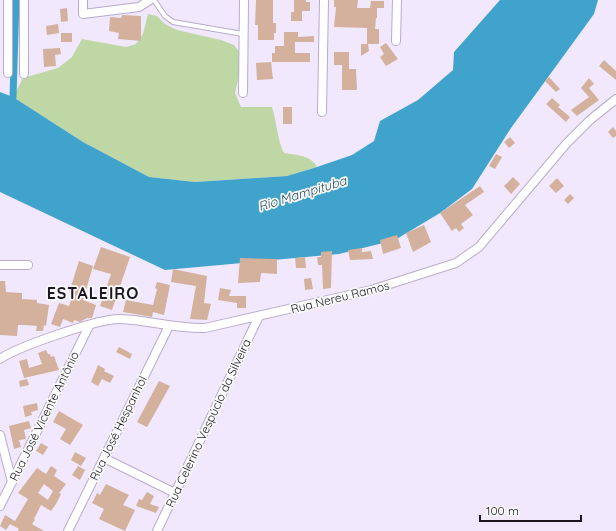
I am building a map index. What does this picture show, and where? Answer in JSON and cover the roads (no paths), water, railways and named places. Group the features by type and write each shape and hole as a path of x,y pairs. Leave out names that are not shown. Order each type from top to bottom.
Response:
{"street":[{"path":"8,0 8,74"},
{"path":"24,0 24,74"},
{"path":"83,0 83,14 139,7 150,0"},
{"path":"243,93 244,0"},
{"path":"322,112 324,0"},
{"path":"396,41 397,0"},
{"path":"9,25 24,25"},
{"name":"Rua Nereu Ramos","path":"0,359 22,347 106,320 120,319 169,326 205,328 389,285 442,269 470,256 490,236 578,132 616,99"},
{"path":"0,265 28,265"},
{"name":"Rua Celerino Vespúcio da Silveira","path":"157,531 259,316"},
{"name":"Rua José Vicente Antônio","path":"0,506 89,326"},
{"name":"Rua José Hespanhol","path":"68,531 169,326"},
{"path":"0,435 12,482"},
{"path":"104,458 175,493"}],"lane":[{"path":"154,0 165,16 173,22 243,34"}],"water":[{"name":"Rio Mampituba","path":"500,0 598,0 594,14 511,128 472,189 440,213 395,240 339,254 165,270 0,192 0,92 13,97 83,142 149,177 195,182 287,176 352,155 374,141 380,121 418,100 453,70 454,52"}],"waterway":[{"path":"13,97 16,0"}],"district":[{"name":"ESTALEIRO","path":"93,293"}]}
